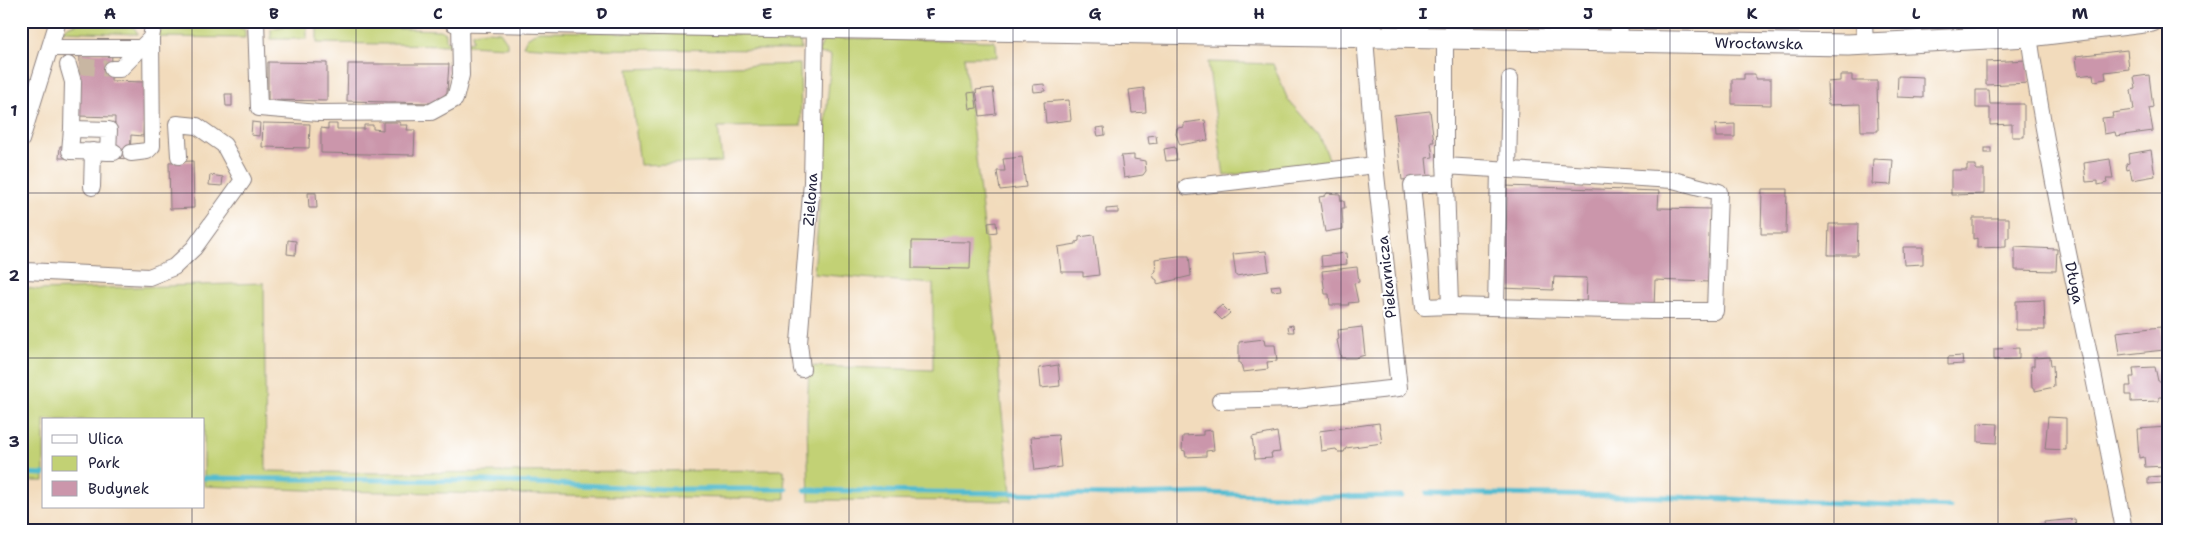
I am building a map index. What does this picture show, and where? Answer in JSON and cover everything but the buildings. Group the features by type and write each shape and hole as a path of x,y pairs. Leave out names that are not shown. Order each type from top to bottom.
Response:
{"main road":[{"name":"Wrocławska","path":"455,21 815,28 1115,27 1445,40 1579,31 1865,45 2152,21"}],"street":[{"path":"21,140 58,21"},
{"path":"131,153 147,151 152,146 147,43 154,21"},
{"path":"256,21 258,108 319,113 431,112 455,99 461,75 460,21"},
{"path":"1864,21 1865,45"},
{"name":"Zielona","path":"802,369 799,343 812,182 815,28"},
{"name":"Długa","path":"2018,32 2058,202 2104,419 2124,530"},
{"name":"Piekarnicza","path":"1220,401 1296,399 1399,388 1374,165 1365,38"},
{"path":"1445,40 1445,166 1450,306"},
{"path":"50,48 147,43"},
{"path":"112,69 120,69 147,43"},
{"path":"50,48 74,66 70,150 105,152"},
{"path":"1496,307 1510,80"},
{"path":"21,269 26,271 72,274 149,277 174,267 194,248 243,180 224,145 197,126 177,124 179,156"},
{"path":"72,129 109,130 105,152 92,187"},
{"path":"1187,187 1374,165"},
{"path":"1445,166 1673,180 1719,192 1715,310 1652,311 1424,306 1412,185 1446,183"}],"green space":[{"path":"1196,21 1385,21 1385,29 1196,25"},
{"path":"79,23 128,23 134,27 138,34 62,31"},
{"path":"178,24 238,27 245,30 245,38 156,37 161,30"},
{"path":"284,26 307,26 307,39 271,39 271,29"},
{"path":"317,26 440,30 446,33 446,41 451,41 451,45 317,43"},
{"path":"538,31 786,35 800,39 801,50 571,49 523,46 527,38"},
{"path":"500,32 507,42 507,47 467,45 468,42 473,41 472,33"},
{"path":"829,38 994,41 996,44 997,57 964,57 997,336 1001,405 1012,501 809,500 807,421 809,366 933,370 933,284 814,274 831,55 818,53 823,41"},
{"path":"1208,62 1273,64 1288,100 1319,135 1330,161 1224,176"},
{"path":"800,64 801,126 718,127 722,162 640,165 628,69"},
{"path":"264,283 266,471 377,473 784,470 785,499 331,491 205,486 205,418 42,418 42,481 27,481 21,488 21,287 40,290"}],"waterway":[{"path":"21,473 42,474"},
{"path":"205,478 486,481 668,489 786,489"},
{"path":"805,490 1124,495 1205,493 1312,497 1402,496"},
{"path":"1427,493 1675,497 1950,507"}],"tunnel":[{"path":"79,66 112,69"}]}
